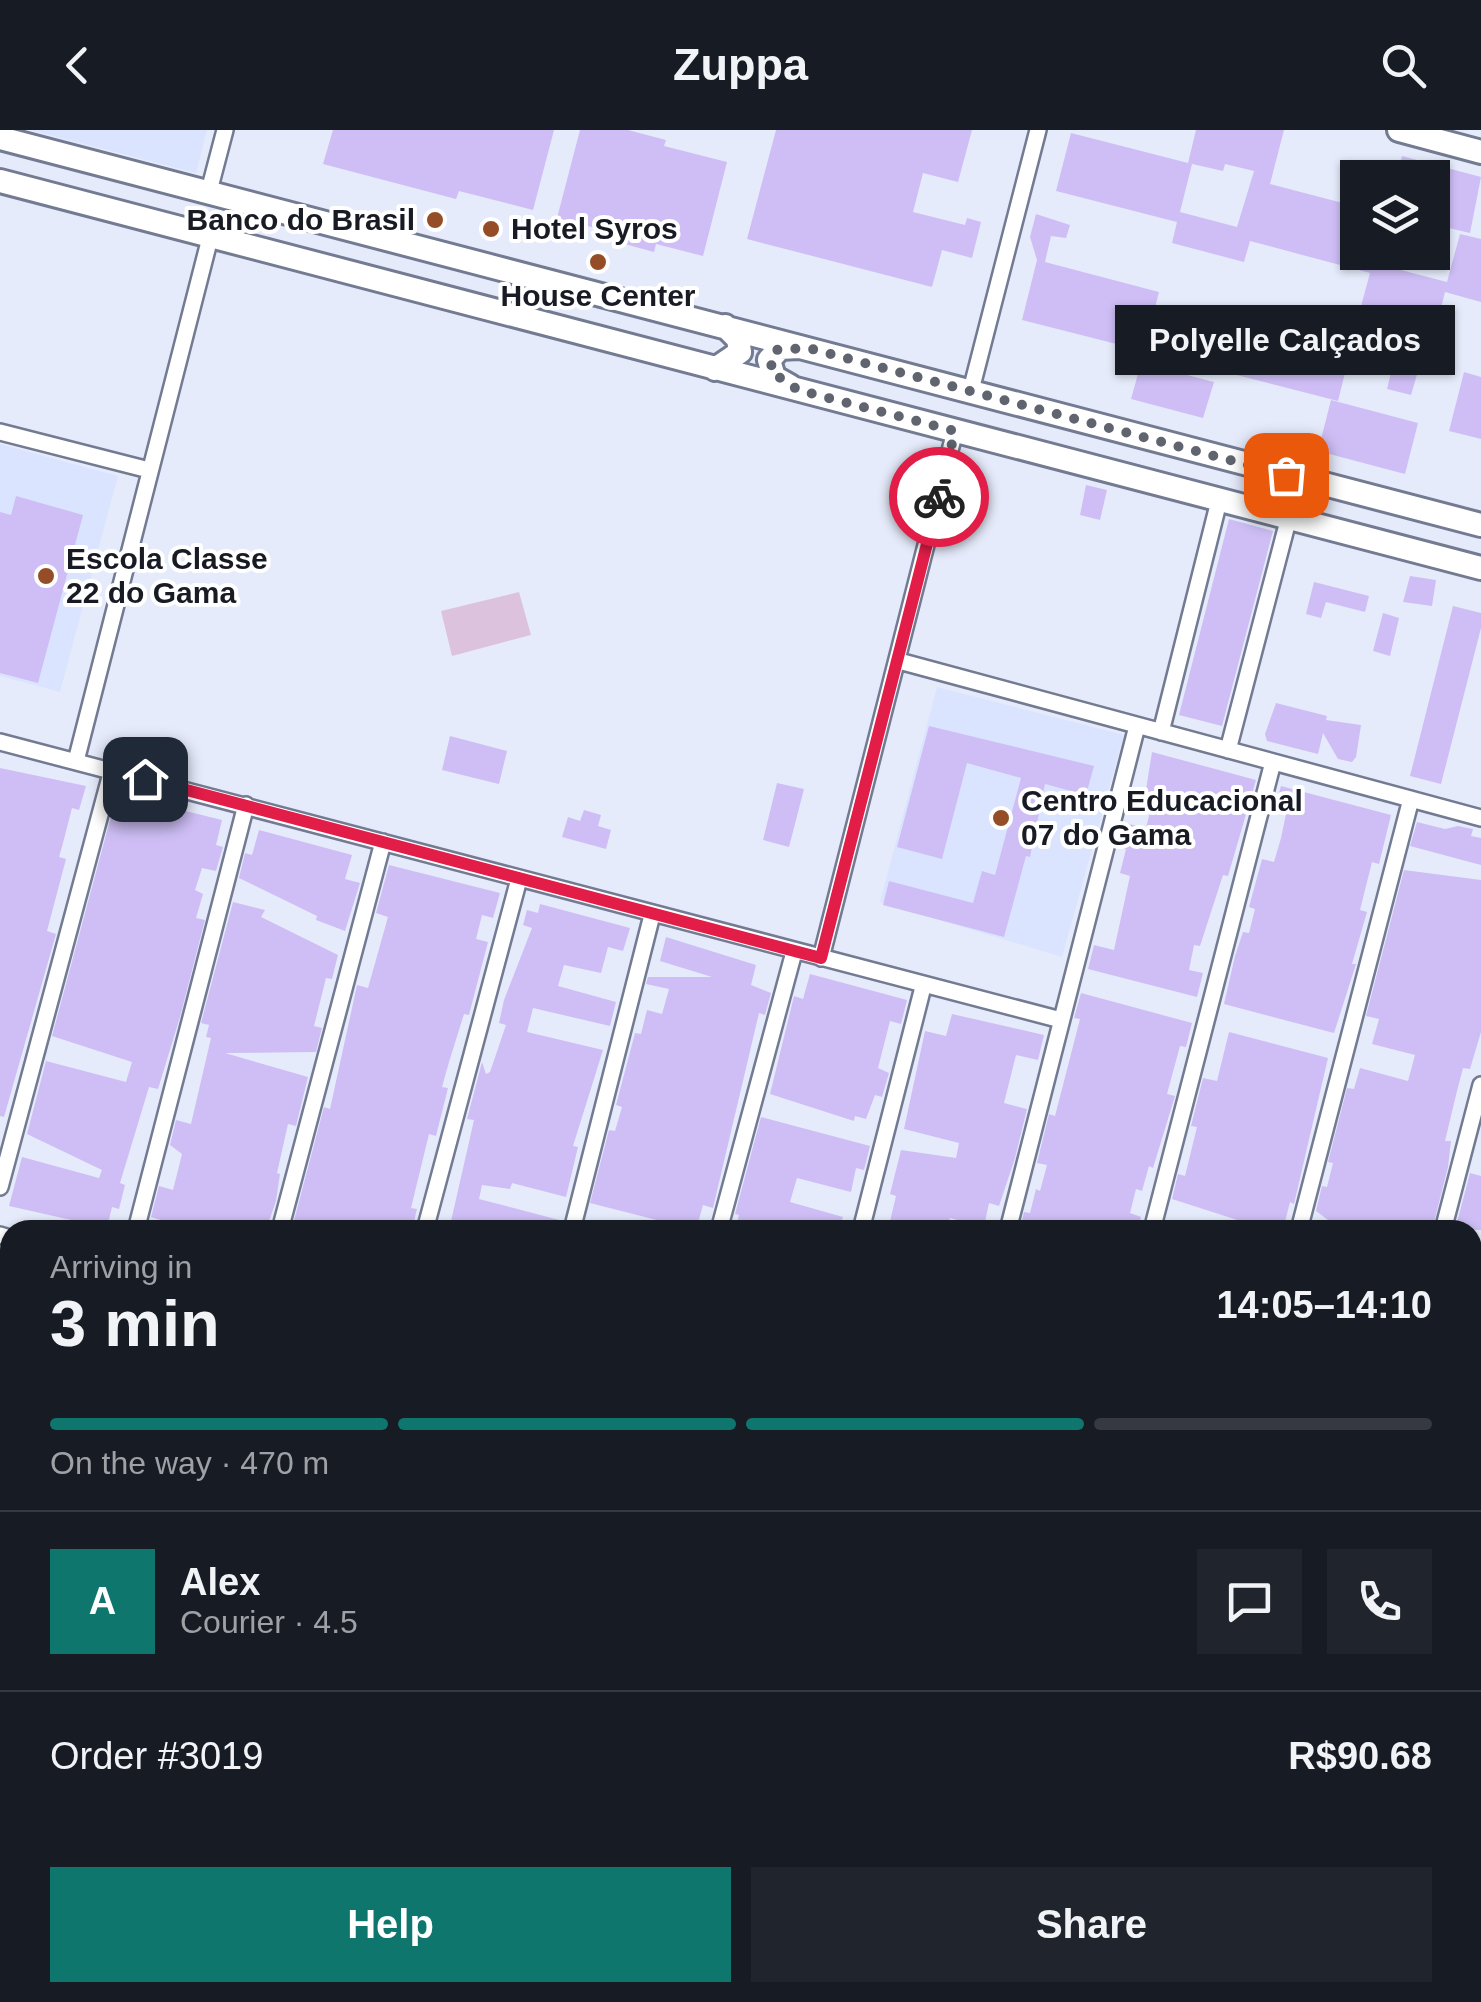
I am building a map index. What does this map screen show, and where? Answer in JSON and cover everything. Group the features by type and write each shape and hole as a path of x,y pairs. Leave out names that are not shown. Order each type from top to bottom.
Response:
{"main road":[{"path":"1414,132 1481,152"},
{"path":"4,141 209,191 970,394 1481,525"},
{"path":"1,181 1481,568"},
{"path":"715,369 740,352 738,339 725,326"},
{"path":"798,390 774,377 769,360 780,348 808,348"},
{"path":"1289,517 1295,488 1290,478"},
{"path":"1321,525 1320,503 1330,487"}],"street":[{"path":"209,191 225,130"},
{"path":"970,394 1038,130"},
{"path":"76,760 212,234"},
{"path":"821,958 955,431"},
{"path":"0,432 149,470"},
{"path":"1161,732 1219,502"},
{"path":"1228,750 1289,517"},
{"path":"899,661 1481,818"},
{"path":"1011,1220 1137,726"},
{"path":"0,742 923,987 1062,1020"},
{"path":"1155,1220 1273,762"},
{"path":"0,1187 112,770"},
{"path":"1302,1220 1411,799"},
{"path":"139,1220 246,806"},
{"path":"283,1220 382,842"},
{"path":"429,1220 519,879"},
{"path":"575,1220 652,915"},
{"path":"723,1220 794,952"},
{"path":"864,1220 923,987"},
{"path":"1446,1220 1481,1085"}],"shaded area":[{"path":"30,130 207,130 196,173"},
{"name":"Escola Classe 22 do Gama","path":"0,444 118,476 60,692 0,676"},
{"path":"519,592 531,635 452,656 441,611"},
{"name":"Centro Educacional 07 do Gama","path":"937,687 1124,735 1062,957 880,902"}],"building":[{"path":"333,130 554,130 533,210 459,191 456,199 323,164"},
{"path":"580,130 628,130 666,140 664,146 727,162 703,256 656,244 654,252 599,237 599,229 557,218"},
{"path":"776,130 972,130 958,182 923,173 913,212 965,225 967,218 981,222 972,258 942,250 932,287 747,239"},
{"path":"1196,130 1284,130 1270,184 1340,202 1340,265 1250,241 1244,262 1172,243 1177,222 1056,191 1071,133 1188,163","holes":["1189,163 1223,171 1225,164 1254,171 1237,227 1180,212 1192,164"]},
{"path":"1450,169 1481,177 1470,233 1450,228"},
{"path":"1036,214 1070,225 1066,238 1051,236 1045,262 1159,292 1144,351 1022,320 1037,260 1030,237"},
{"path":"1460,234 1481,239 1481,302 1445,292 1436,328 1445,330 1433,375 1418,371 1411,395 1387,389 1393,364 1350,353 1338,401 1217,370 1232,312 1351,343 1370,273 1359,270 1401,270 1447,282"},
{"path":"1141,363 1214,382 1203,418 1131,399"},
{"path":"1464,372 1481,377 1481,439 1449,431"},
{"path":"1331,400 1418,423 1405,474 1318,451"},
{"path":"1086,485 1107,490 1100,520 1080,515"},
{"path":"16,496 83,515 38,683 0,673 0,512 11,515"},
{"path":"1229,519 1273,531 1222,726 1179,715"},
{"path":"1410,576 1436,580 1432,606 1403,602"},
{"path":"1314,582 1369,596 1365,612 1326,602 1321,618 1306,614"},
{"path":"1453,606 1481,613 1481,628 1441,784 1410,776"},
{"path":"1383,613 1399,618 1390,656 1373,651"},
{"path":"1276,703 1327,716 1326,720 1361,725 1356,757 1352,762 1338,759 1323,733 1318,754 1267,741 1265,734"},
{"path":"929,726 1094,766 1086,795 1045,784 1030,857 1026,856 1004,937 883,905 889,881 973,903 982,871 995,875 1021,778 967,763 942,859 897,847"},
{"path":"450,736 507,751 499,784 442,770"},
{"path":"1152,752 1256,780 1228,876 1223,875 1200,946 1194,945 1189,970 1203,973 1197,997 1088,969 1094,945 1114,950 1130,876 1120,873 1126,849 1119,847 1125,823 1146,828 1152,804 1144,802"},
{"path":"0,768 86,786 79,810 72,808 59,857 66,859 47,931 56,934 4,1117 0,1116"},
{"path":"777,783 804,789 789,847 763,840"},
{"path":"1281,786 1391,815 1379,864 1372,862 1360,910 1367,912 1352,964 1356,964 1334,1033 1224,1004 1243,932 1249,933 1255,909 1249,907 1262,859 1274,862 1281,838 1286,814 1274,810"},
{"path":"117,794 222,820 216,845 223,847 216,871 202,868 195,890 203,894 196,918 205,920 180,1017 158,1089 149,1087 120,1183 125,1185 119,1209 112,1207 109,1220 71,1220 9,1206 22,1157 99,1178 102,1170 27,1134 46,1061 126,1082 132,1062 52,1036"},
{"path":"584,810 601,815 598,826 611,830 606,849 562,837 568,817 580,821"},
{"path":"1417,822 1445,829 1473,829 1471,836 1481,838 1481,865 1410,846"},
{"path":"259,830 352,855 345,879 360,883 345,931 316,920 317,916 239,878 245,853 252,855"},
{"path":"389,865 500,893 493,918 482,915 476,939 488,942 469,1015 464,1014 442,1087 448,1088 436,1136 429,1134 411,1208 417,1209 414,1220 294,1220 324,1107 330,1109 357,985 368,988 388,917 376,913"},
{"path":"1404,870 1481,880 1481,1032 1470,1069 1463,1068 1457,1091 1445,1141 1451,1141 1448,1167 1435,1220 1328,1220 1316,1211 1322,1186 1327,1187 1333,1163 1328,1162 1347,1088 1354,1089 1360,1068 1408,1081 1415,1055 1372,1044 1379,1019 1366,1016"},
{"path":"233,902 265,910 261,917 338,955 332,979 326,978 314,1026 322,1028 316,1052 225,1053 308,1077 296,1126 288,1124 269,1220 151,1217 159,1186 173,1190 182,1154 170,1145 176,1120 191,1124 211,1038 206,1037 209,1025 201,1023"},
{"path":"540,904 630,928 623,951 608,947 601,973 564,965 558,986 616,1002 610,1026 533,1008 527,1032 603,1050 573,1146 578,1147 566,1197 512,1183 510,1189 482,1185 479,1199 559,1220 451,1220 474,1120 467,1119 482,1062 486,1074 490,1072 506,1025 499,1023 504,1000 532,928 523,925 527,910 538,913"},
{"path":"666,937 756,965 751,985 771,993 765,1015 759,1013 713,1208 703,1205 699,1220 657,1220 590,1203 609,1130 615,1131 622,1107 616,1105 635,1033 641,1034 647,1010 662,1014 669,989 646,984 648,977 712,977 660,961"},
{"path":"810,974 907,1000 901,1024 890,1021 878,1068 889,1073 882,1097 875,1095 866,1119 855,1116 854,1121 770,1094 794,996 803,999"},
{"path":"1081,993 1192,1023 1186,1047 1180,1046 1167,1094 1175,1096 1153,1168 1149,1166 1142,1191 1136,1189 1130,1213 1140,1220 1022,1220 1024,1212 1030,1213 1036,1189 1040,1191 1047,1165 1037,1163 1049,1114 1055,1116 1080,1019 1074,1018"},
{"path":"952,1014 1044,1035 1038,1060 1016,1055 1004,1103 1027,1109 1015,1158 999,1206 989,1203 985,1220 890,1220 896,1196 890,1194 901,1150 956,1158 959,1143 904,1129 925,1031 946,1036"},
{"path":"1229,1032 1328,1058 1294,1204 1290,1202 1286,1220 1237,1220 1172,1199 1178,1174 1185,1176 1197,1127 1191,1126 1203,1078 1217,1081"},
{"path":"761,1117 870,1146 864,1170 856,1168 851,1192 797,1178 790,1202 843,1217 842,1220 738,1220 739,1215 735,1214"},
{"path":"1470,1173 1481,1176 1481,1220 1458,1220"}],"way so far":[{"path":"939,497 955,431 798,390 770,371 769,360 775,350 808,348 1286,475"}],"place":[{"name":"Banco do Brasil","path":"435,220"},
{"name":"Hotel Syros","path":"491,229"},
{"name":"House Center","path":"598,262"},
{"name":"Polyelle Calçados","path":"1286,475"},
{"name":"Escola Classe 22 do Gama","path":"46,576"},
{"name":"Centro Educacional 07 do Gama","path":"1001,818"}],"route":[{"path":"145,779 821,958 939,497"}]}
